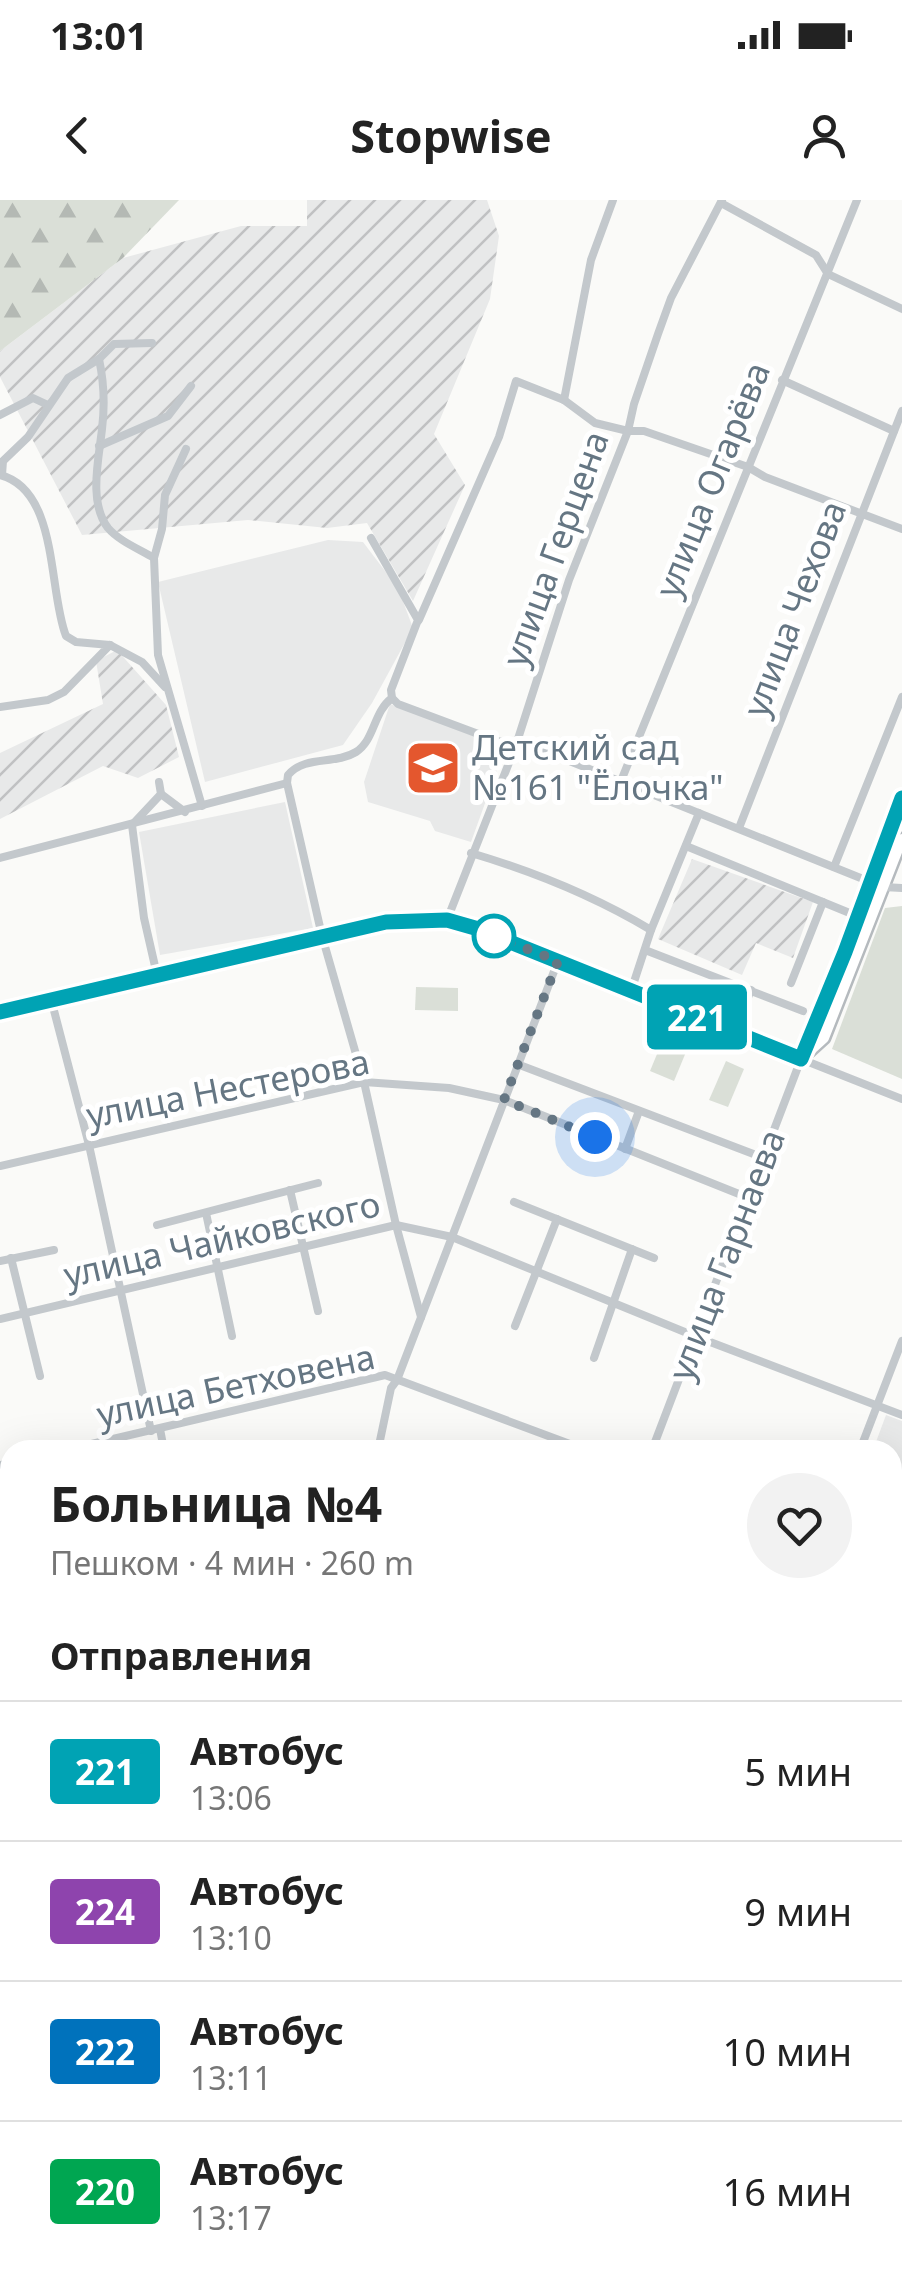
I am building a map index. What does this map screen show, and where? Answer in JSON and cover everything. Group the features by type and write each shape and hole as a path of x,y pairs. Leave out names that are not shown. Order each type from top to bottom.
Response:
{"main road":[{"name":"улица Гарнаева","path":"801,1059 824,1038 877,885 902,798"},
{"name":"улица Гарнаева","path":"801,1059 859,916 902,839"},
{"path":"0,1012 386,922 447,920 801,1059"}],"street":[{"path":"564,400 591,260 613,200"},
{"name":"улица Огарёва","path":"621,781 857,200"},
{"path":"722,202 816,256 828,274 902,309"},
{"name":"улица Герцена","path":"447,920 516,745 569,580 628,432 634,404 672,298 722,202"},
{"path":"152,342 114,344 100,359 78,369 28,437 2,461 1,475 28,490 35,504 57,582 66,636 76,642 110,646 142,662 169,692"},
{"path":"100,359 104,392 95,476 107,527 154,558"},
{"path":"782,380 894,431"},
{"path":"902,528 644,431 628,432 595,424 564,400 516,381 499,437 391,690 392,698 405,708 497,741 538,748 877,885 902,888"},
{"path":"100,446 168,416 192,386"},
{"path":"0,415 33,398 48,405"},
{"name":"улица Чехова","path":"739,828 902,410"},
{"path":"186,450 164,495 162,529 154,558 156,635 202,806"},
{"path":"371,538 418,620"},
{"path":"0,707 48,700 64,692 110,646"},
{"path":"834,867 902,697"},
{"path":"392,698 384,704 357,751 302,764 288,775 286,783 422,1317"},
{"path":"159,782 161,794 185,812"},
{"path":"0,858 286,783"},
{"path":"132,825 161,794"},
{"path":"632,991 651,930 699,813"},
{"path":"132,825 144,918 157,976"},
{"path":"686,846 859,916"},
{"path":"471,853 606,902 651,930"},
{"path":"791,983 823,902"},
{"path":"644,950 803,1012"},
{"path":"380,1440 391,1388 398,1380 558,961"},
{"path":"734,1032 751,990"},
{"path":"51,999 160,1440"},
{"path":"801,1059 902,1099"},
{"name":"улица Гарнаева","path":"656,1440 801,1059"},
{"path":"518,1064 764,1158"},
{"name":"улица Нестерова","path":"0,1166 364,1082 448,1088 504,1100 749,1198"},
{"path":"626,1149 639,1111"},
{"path":"157,1225 318,1182"},
{"path":"290,1190 318,1311"},
{"path":"514,1202 654,1258"},
{"path":"206,1213 232,1336"},
{"path":"515,1326 558,1219"},
{"name":"улица Чайковского","path":"0,1319 396,1225 452,1237 902,1415"},
{"path":"594,1358 632,1249"},
{"path":"0,1260 54,1250"},
{"path":"11,1258 40,1376"},
{"path":"864,1440 902,1341"},
{"name":"улица Бетховена","path":"110,1440 385,1376 559,1440"}],"shaded area":[{"path":"307,200 487,200 499,236 490,299 434,434 465,485 413,601 367,523 327,528 248,520 82,535 0,377 0,351 123,258 241,226 307,226"},
{"path":"328,540 363,542 398,588 413,628 372,703 343,745 205,782 158,582"},
{"path":"117,650 166,705 179,757 138,778 103,766 0,819 0,753 103,704 96,661"},
{"name":"Детский сад №161 \"Ёлочка\"","path":"390,704 505,748 471,842 435,831 430,821 368,802 364,782"},
{"path":"285,802 313,928 160,955 139,832"},
{"path":"692,859 813,902 793,958 756,943 742,975 658,939"},
{"path":"886,1415 902,1421 902,1440 877,1440"}],"green space":[{"path":"0,200 179,200 123,258 0,351"},
{"path":"902,906 902,1079 832,1049 885,908"},
{"path":"416,987 458,988 458,1011 415,1010"},
{"path":"667,1030 691,1040 674,1081 650,1071"},
{"path":"726,1061 744,1069 728,1107 709,1100"}],"bus line":[{"name":"221","path":"0,1012 386,922 447,920 801,1059 902,798"}],"place":[{"name":"Детский сад №161 \"Ёлочка\"","path":"433,768"}],"route":[{"path":"494,936 558,961 504,1100 595,1137"}]}
